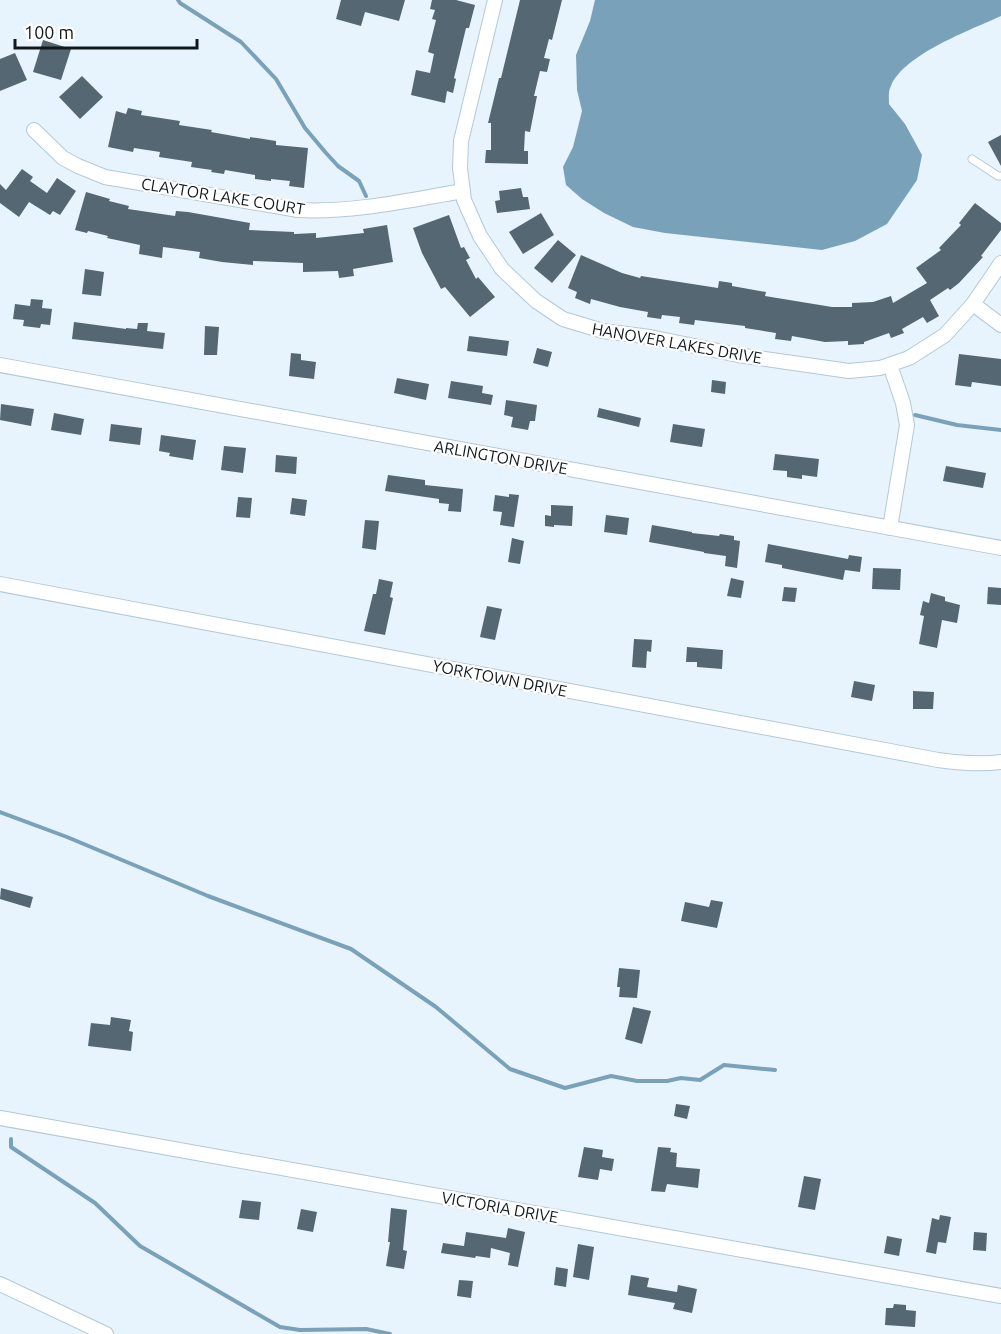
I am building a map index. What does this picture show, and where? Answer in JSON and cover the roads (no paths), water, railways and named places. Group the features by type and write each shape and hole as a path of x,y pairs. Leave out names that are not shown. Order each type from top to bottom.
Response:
{"street":[{"name":"HANOVER LAKES DRIVE","path":"495,0 462,141 460,168 463,191 480,236 502,269 536,301 563,319 603,331 650,337 738,355 849,371 880,369 909,358 945,335 973,304 1001,263"},
{"name":"CLAYTOR LAKE COURT","path":"34,130 63,158 105,177 298,210 346,209 463,191"},
{"path":"973,304 1001,325"},
{"name":"ARLINGTON DRIVE","path":"0,365 1001,548"},
{"path":"890,365 903,403 907,425 890,528"},
{"name":"YORKTOWN DRIVE","path":"0,584 939,760 984,765 1001,762"},
{"name":"VICTORIA DRIVE","path":"1,1120 1001,1296"},
{"path":"0,1284 106,1334"}],"lane":[{"path":"972,159 998,177 1001,176"}],"water":[{"path":"595,0 1001,0 1001,16 924,53 898,74 890,88 889,104 905,124 922,155 917,180 887,224 855,241 822,250 665,233 633,227 604,213 566,185 563,167 573,147 582,111 577,90 576,55 590,21"}],"waterway":[{"path":"178,0 241,42 276,79 305,128 338,166 359,181 366,196"},
{"path":"915,415 957,425 1001,430"},
{"path":"0,812 67,837 208,896 351,949 436,1007 510,1069 565,1088 611,1076 637,1081 667,1081 681,1078 700,1080 724,1065 775,1070"},
{"path":"11,1139 11,1147 95,1203 140,1246 280,1327 300,1330 366,1329 390,1334"}]}
